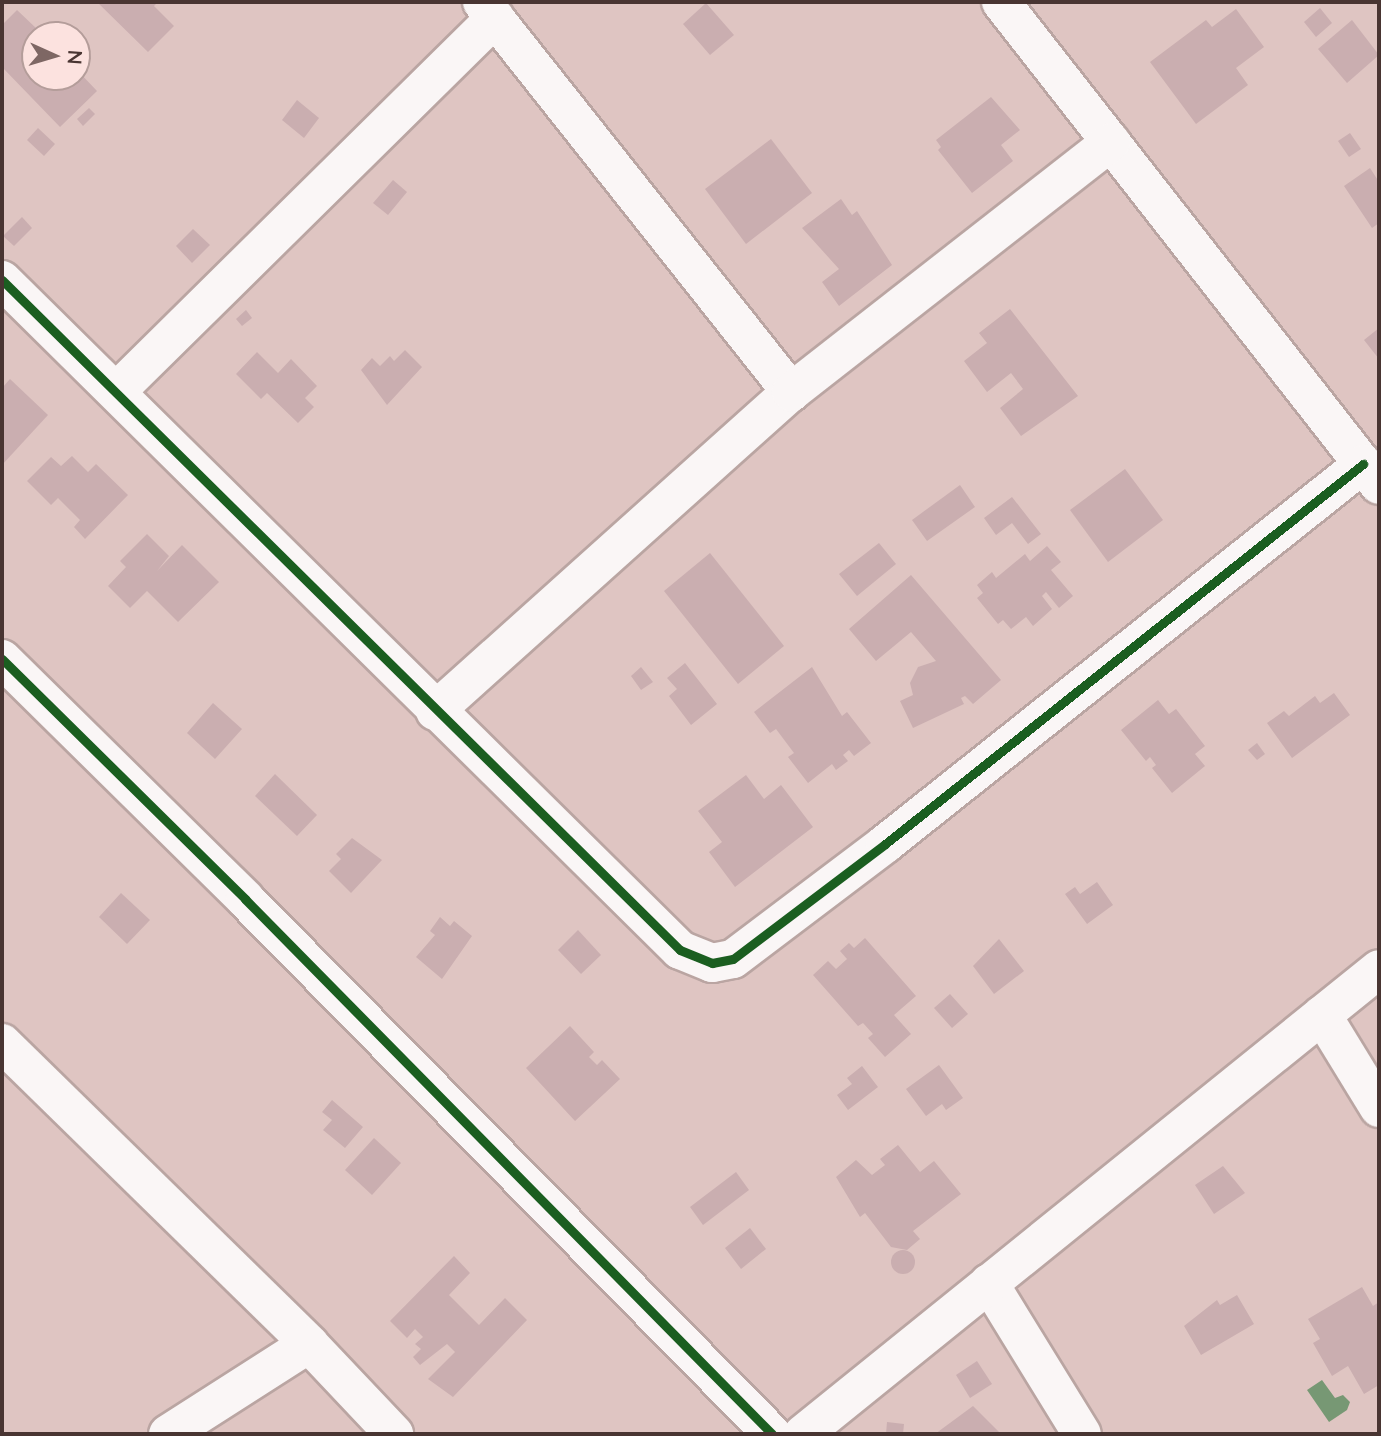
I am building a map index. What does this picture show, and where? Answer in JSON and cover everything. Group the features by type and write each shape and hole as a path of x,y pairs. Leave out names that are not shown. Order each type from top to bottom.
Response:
{"street":[{"path":"2,280 118,390 435,711 680,950 696,960 722,962 733,959 1371,475 1000,2"},
{"path":"118,390 488,10 791,392"},
{"path":"435,711 791,392 1111,142"},
{"path":"2,659 245,899 772,1434"},
{"path":"803,1434 1379,969"},
{"path":"1322,1015 1379,1108"},
{"path":"2,1043 309,1344 394,1434"},
{"path":"989,1283 1083,1434"},
{"path":"168,1434 309,1344"}],"shaded area":[{"path":"1322,1380 1335,1398 1343,1395 1350,1402 1347,1410 1329,1422 1307,1390"}],"building":[{"path":"97,2 158,2 154,6 174,26 148,52"},
{"path":"706,3 734,35 710,55 683,24"},
{"path":"1320,8 1332,23 1316,37 1304,22"},
{"path":"1236,9 1264,47 1236,68 1248,85 1196,124 1150,62 1206,20 1212,27"},
{"path":"17,10 29,21 21,21 21,87 2,67 2,25"},
{"path":"1352,20 1379,55 1347,83 1318,49"},
{"path":"91,85 97,91 60,127 25,91 91,91"},
{"path":"991,97 1020,130 1001,145 1013,161 972,193 938,150 941,147 936,140"},
{"path":"297,100 319,118 304,138 282,120"},
{"path":"89,108 95,114 83,126 77,119"},
{"path":"38,128 55,144 44,156 27,140"},
{"path":"1350,133 1361,149 1349,157 1338,141"},
{"path":"771,139 812,193 746,244 705,189"},
{"path":"1370,168 1379,182 1379,223 1372,228 1344,186"},
{"path":"393,180 407,192 388,215 373,203"},
{"path":"841,199 852,215 857,211 892,265 839,306 822,282 839,269 802,228"},
{"path":"22,217 32,228 14,246 3,236"},
{"path":"193,229 210,245 192,263 176,246"},
{"path":"1010,309 1078,396 1021,436 1000,408 1023,389 1011,373 987,392 964,361 987,343 979,333"},
{"path":"246,310 252,318 242,326 236,319"},
{"path":"1379,328 1379,359 1364,340"},
{"path":"405,350 422,367 387,405 361,370 372,358 380,366 390,356 394,361"},
{"path":"257,352 278,373 291,359 317,386 305,398 314,407 298,423 267,393 261,399 236,374"},
{"path":"10,379 48,415 2,465 2,388"},
{"path":"72,456 88,472 96,464 128,495 85,539 74,527 80,520 58,498 51,505 27,481 51,457 61,466"},
{"path":"1125,469 1163,520 1108,562 1070,510"},
{"path":"960,485 975,507 927,541 912,520"},
{"path":"1012,497 1041,534 1028,544 1012,523 996,535 984,518"},
{"path":"147,534 169,556 157,571 182,545 219,582 178,622 147,591 130,608 108,586 126,567 120,561"},
{"path":"879,543 896,564 857,596 839,574"},
{"path":"1047,546 1061,562 1051,570 1073,596 1059,608 1046,592 1042,596 1052,609 1033,626 1026,617 1011,629 1003,620 998,624 977,598 983,593 977,585 992,572 996,578 1025,554 1030,561"},
{"path":"710,553 784,646 738,684 664,591"},
{"path":"911,575 1001,680 973,704 965,696 961,698 964,704 913,728 900,701 913,695 910,683 918,667 936,661 911,632 876,661 849,629"},
{"path":"685,663 717,704 691,725 669,696 677,689 667,678"},
{"path":"641,667 653,682 641,690 631,676"},
{"path":"812,667 842,716 847,712 871,743 854,756 849,750 843,755 848,761 836,770 832,764 808,783 788,757 794,753 776,729 770,733 754,712"},
{"path":"1334,693 1350,715 1292,758 1267,723 1284,711 1289,716 1315,696 1320,703"},
{"path":"1158,700 1169,714 1176,709 1205,746 1195,754 1205,766 1172,793 1152,768 1156,765 1150,757 1146,761 1121,730"},
{"path":"213,703 242,729 215,759 187,733"},
{"path":"1257,743 1265,754 1257,760 1248,750"},
{"path":"275,774 317,815 297,836 255,796"},
{"path":"746,775 764,799 781,785 813,827 735,887 709,852 722,842 698,811"},
{"path":"352,838 382,860 351,893 329,871 341,859 336,854"},
{"path":"1097,882 1113,905 1087,924 1065,894 1075,887 1080,894"},
{"path":"121,893 150,920 127,944 99,917"},
{"path":"440,917 450,926 454,921 472,936 442,979 416,957 435,935 430,931"},
{"path":"578,930 601,955 581,974 558,950"},
{"path":"865,938 916,996 894,1015 911,1034 885,1057 868,1038 873,1034 863,1023 858,1026 813,975 828,961 836,969 847,959 840,951 849,943 854,948"},
{"path":"999,939 1024,971 994,994 973,966"},
{"path":"950,994 968,1014 952,1028 934,1008"},
{"path":"570,1026 594,1052 589,1057 597,1065 602,1060 620,1079 575,1121 526,1068"},
{"path":"939,1065 963,1098 946,1110 942,1104 926,1116 906,1089"},
{"path":"862,1066 878,1087 848,1110 837,1095 852,1084 847,1078"},
{"path":"332,1100 363,1127 345,1148 323,1130 332,1120 322,1112"},
{"path":"374,1138 401,1163 372,1195 345,1170"},
{"path":"898,1145 920,1172 934,1161 961,1194 913,1231 920,1239 907,1250 891,1247 865,1213 860,1217 836,1177 856,1160 872,1175 885,1165 880,1159"},
{"path":"1223,1166 1245,1193 1214,1214 1195,1185"},
{"path":"736,1172 749,1190 703,1225 690,1207"},
{"path":"750,1228 766,1249 741,1269 725,1248"},
{"path":"903,1250 911,1254 915,1262 911,1270 903,1274 895,1270 891,1262 895,1254"},
{"path":"454,1256 470,1273 449,1295 479,1325 505,1298 527,1320 453,1397 428,1379 455,1352 447,1344 420,1365 413,1357 421,1349 415,1344 423,1337 415,1329 407,1338 390,1321"},
{"path":"1362,1287 1373,1306 1379,1302 1379,1385 1364,1394 1348,1366 1332,1376 1313,1343 1320,1339 1308,1319"},
{"path":"1237,1295 1254,1324 1201,1355 1184,1326 1217,1300 1220,1305"},
{"path":"977,1361 992,1384 970,1398 956,1375"},
{"path":"973,1406 1001,1434 935,1434"},
{"path":"887,1422 904,1424 903,1434 886,1434"}],"cycle path":[{"path":"2,280 680,950 712,963 733,959 885,844 1363,464"},
{"path":"2,659 245,899 772,1434"}]}
